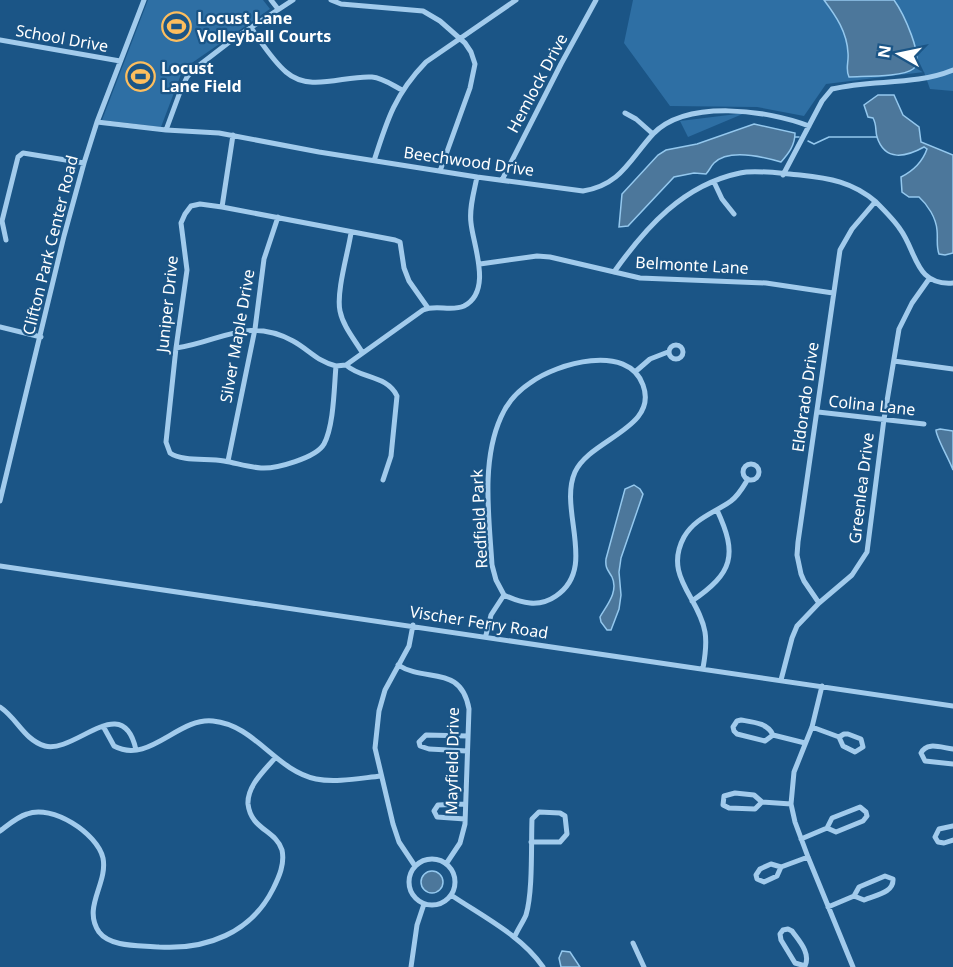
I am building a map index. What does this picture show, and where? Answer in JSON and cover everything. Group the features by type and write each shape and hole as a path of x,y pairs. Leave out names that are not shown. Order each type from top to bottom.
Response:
{"street":[{"name":"Clifton Park Center Road","path":"0,501 64,236 84,163 97,122 144,0"},
{"path":"271,0 278,9"},
{"path":"166,130 187,77 224,46 293,0"},
{"path":"331,0 341,4 367,7 416,9 430,14 460,39 471,52 475,64 471,88 440,171"},
{"path":"402,8 404,0"},
{"path":"374,161 386,123 402,90 426,63 516,0"},
{"name":"Hemlock Drive","path":"502,180 561,63 596,0"},
{"path":"251,28 287,73 299,80 312,82 374,77 402,90"},
{"name":"School Drive","path":"0,40 120,61"},
{"path":"783,175 828,92 832,89 918,80 953,70"},
{"name":"Beechwood Drive","path":"97,122 233,135 374,161 572,190 598,188 617,177 654,134 672,121 683,117 724,111 761,113 788,118 809,126"},
{"path":"625,113 654,134"},
{"path":"222,207 233,135"},
{"path":"6,240 2,221 18,157 23,153 84,163"},
{"path":"614,272 635,241 664,211 679,200 714,182 742,172 811,177 844,182 858,189 875,202 901,229 916,264 929,279 953,284"},
{"path":"176,348 192,346 255,328 293,341 320,360 336,366 346,365 428,308 457,308 467,304 477,289 480,264 471,223 477,177"},
{"path":"714,182 722,199 734,214"},
{"name":"Eldorado Drive","path":"819,603 804,581 798,555 800,519 842,244 875,202"},
{"name":"Juniper Drive","path":"228,461 207,458 187,459 175,456 170,453 166,441 187,270 182,223 185,214 192,206 200,204 222,207 400,242 404,268 409,281 428,308"},
{"name":"Silver Maple Drive","path":"228,461 255,328 264,259 278,217"},
{"path":"351,233 339,300 340,313 346,328 362,352"},
{"name":"Belmonte Lane","path":"480,264 537,256 550,257 652,279 766,282 833,293"},
{"name":"Greenlea Drive","path":"781,680 797,626 819,603 852,575 867,552 884,419 899,329 905,314 929,279"},
{"path":"0,327 41,337"},
{"path":"486,636 491,615 504,595 527,603 544,602 555,597 568,585 574,574 575,556 571,505 572,481 588,454 640,416 645,398 644,388 635,372 650,359 668,352"},
{"name":"Redfield Park","path":"504,595 496,580 492,565 489,480 492,445 502,414 516,395 531,382 547,373 603,360 616,361 635,372"},
{"path":"894,361 953,369"},
{"path":"346,365 386,383 394,389 398,396 391,456 383,480"},
{"path":"228,461 263,468 279,466 314,453 323,446 329,426 336,366"},
{"name":"Colina Lane","path":"818,412 924,424"},
{"path":"703,669 706,632 681,581 678,568 681,546 684,537 699,519 717,510 739,494 748,479"},
{"path":"692,602 712,587 726,567 729,543 717,510"},
{"name":"Vischer Ferry Road","path":"0,566 953,706"},
{"path":"413,625 409,646 385,690 376,728 375,748 399,842 415,866"},
{"name":"Mayfield Drive","path":"398,665 411,672 436,674 456,682 467,699 469,709 465,819 460,843 446,864"},
{"path":"822,686 812,727 794,772 791,804 801,839 853,967"},
{"path":"0,707 10,714 29,737 44,746 57,747 91,730 111,724 122,726 132,737 136,750"},
{"path":"103,726 114,746 119,749 136,750 148,747 189,725 212,720 236,726 275,758 315,779 381,776"},
{"path":"741,720 765,725 771,729 773,735 765,741 737,734 733,726 741,720"},
{"path":"812,727 839,737"},
{"path":"467,751 429,749 420,746 419,742 426,735 468,735"},
{"path":"773,735 805,743"},
{"path":"953,749 929,746 921,753 926,761 953,764"},
{"path":"0,831 26,814 46,812 55,814 73,824 95,842 102,856 103,871 92,911 99,931 106,938 131,945 175,948 210,943 244,925 262,908 282,870 282,850 278,843 257,825 248,803 253,786 275,758"},
{"path":"762,802 755,809 743,810 729,808 723,805 722,801 724,796 735,793 754,795 762,802 791,804"},
{"path":"465,804 438,805 434,811 437,817 465,819"},
{"path":"801,839 827,828 832,818 860,807 866,812 867,816 863,821 836,832 827,828"},
{"path":"515,936 526,915 529,897 531,842 532,819 539,812 560,813 566,816 567,834 560,842 531,842"},
{"path":"953,826 939,829 935,837 938,842 953,840"},
{"path":"781,867 777,876 764,882 757,879 756,875 760,869 771,864 781,867 808,857"},
{"path":"430,859 446,864 455,879 451,895 441,903 433,905 424,904 413,896 410,888 410,874 415,866 430,859"},
{"path":"828,907 854,896 859,887 885,876 892,879 893,884 890,889 864,900 854,896"},
{"path":"451,895 515,936 543,967"},
{"path":"411,967 417,926 424,904"},
{"path":"783,930 792,931 807,955 806,966 795,963 781,940 780,934 783,930"},
{"path":"633,943 644,967"}],"shaded area":[{"path":"148,0 263,0 270,9 183,69 161,127 102,120"},
{"path":"633,0 953,0 953,91 930,89 924,72 826,84 804,116 757,107 670,106 624,43"},
{"path":"824,0 894,0 907,24 915,46 917,56 913,69 892,75 849,77 846,38 837,18"},
{"path":"878,95 894,95 903,115 919,127 921,142 953,155 953,253 939,254 936,225 931,212 919,197 909,197 902,192 901,177 917,166 927,149 924,147 903,155 885,151 877,137 873,118 868,117 864,105"},
{"path":"745,113 688,137 680,121"},
{"path":"754,124 795,133 791,149 781,162 747,155 720,158 706,174 694,173 674,177 628,226 619,227 622,194 658,155 666,150 697,144"},
{"path":"936,430 953,431 953,470 940,443"},
{"path":"634,485 643,494 621,558 619,609 611,630 607,630 600,617 611,598 614,583 606,567 606,559 625,489"},
{"path":"432,871 442,878 443,882 436,892 432,893 422,886 421,882 428,872"},
{"path":"562,951 570,952 580,967 561,967 559,958"}],"waterway":[{"path":"808,141 814,144 829,137 877,137"}],"place":[{"name":"Locust Lane Volleyball Courts","path":"176,27"},
{"name":"Locust Lane Field","path":"140,77"}]}
